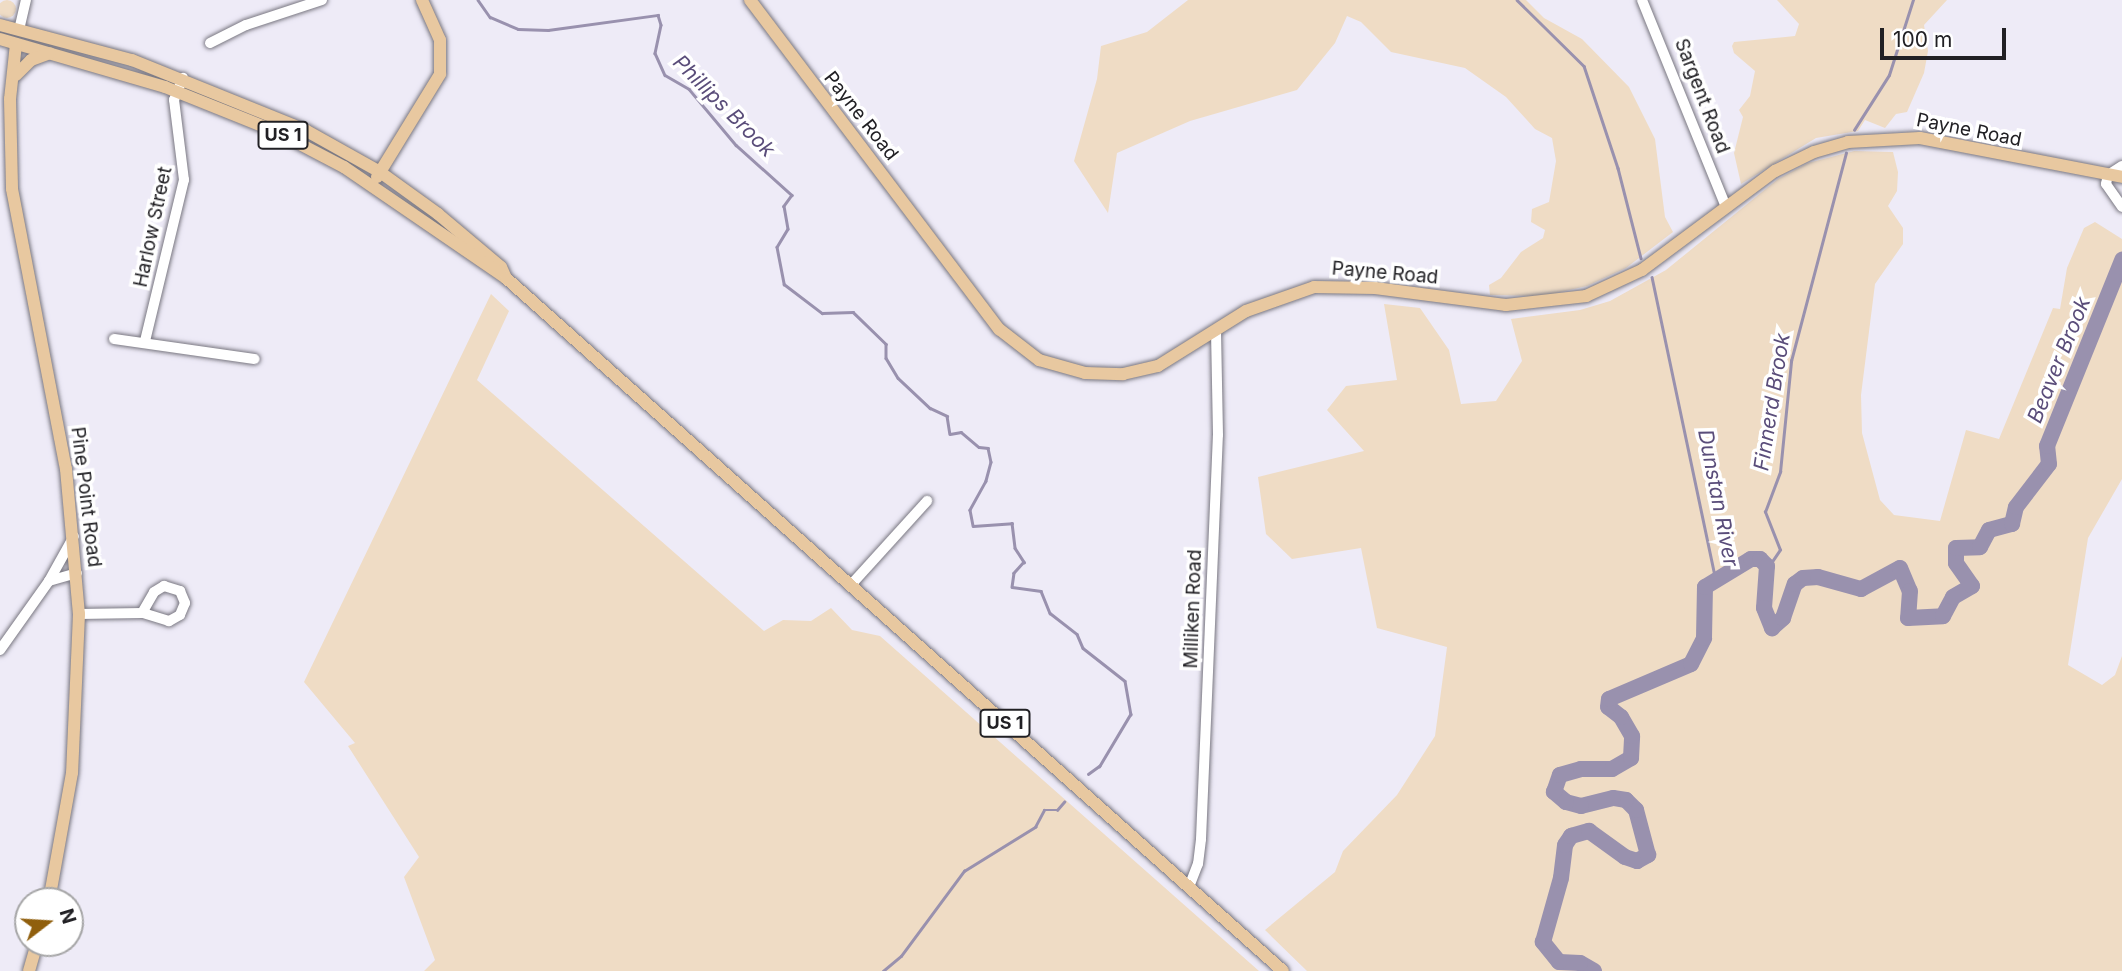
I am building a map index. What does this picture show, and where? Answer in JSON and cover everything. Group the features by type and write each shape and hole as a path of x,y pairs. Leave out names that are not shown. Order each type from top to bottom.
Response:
{"main road":[{"name":"Payne Road","path":"750,0 993,321 1025,351 1070,371 1123,374 1166,363 1216,330 1278,297 1326,286 1506,305 1574,298 1642,270 1726,206 1796,160 1873,138 1930,140 2122,177"},
{"path":"373,185 440,74 440,40 423,1"},
{"name":"US 1","path":"0,25 188,80 287,121 380,172 456,228 501,267 506,278"},
{"name":"Pine Point Road","path":"19,30 10,99 15,213 64,458 74,536 79,614 72,772 51,887"},
{"name":"US 1","path":"0,40 183,94 275,131 373,185 506,278 1283,971"},
{"name":"Pine Point Road","path":"10,99 6,93 10,51 16,44"},
{"path":"15,76 28,62 50,53"}],"street":[{"path":"19,30 26,0"},
{"path":"210,43 246,25 322,0"},
{"name":"Sargent Road","path":"1642,0 1726,206"},
{"name":"Harlow Street","path":"145,341 184,180 174,100 183,94 188,80"},
{"path":"2122,166 2108,175 2108,191 2122,207"},
{"name":"Milliken Road","path":"1189,887 1201,839 1217,435 1216,330"},
{"path":"114,340 145,341 255,359"},
{"path":"850,586 927,501"},
{"path":"0,650 49,581 74,536"},
{"path":"49,581 77,573"},
{"path":"79,614 142,613"}],"shaded area":[{"path":"7,0 13,3 16,9 13,15 7,18 1,15 -2,9 1,3"},
{"path":"1188,0 1526,0 1544,18 1582,39 1629,87 1655,139 1665,217 1673,232 1626,268 1587,286 1543,296 1490,295 1489,285 1501,278 1521,252 1543,238 1545,230 1531,222 1532,209 1549,202 1556,161 1552,138 1535,129 1506,97 1465,68 1391,52 1361,22 1347,16 1335,43 1297,90 1190,121 1117,153 1108,213 1074,161 1097,79 1101,46 1147,32"},
{"path":"1777,0 1947,0 1924,25 1928,51 1924,73 1907,112 1896,114 1885,128 1865,120 1858,131 1816,138 1741,184 1734,153 1743,117 1739,110 1750,96 1755,71 1734,53 1732,46 1734,42 1795,36 1799,24"},
{"path":"1854,151 1893,152 1898,172 1897,191 1888,206 1903,228 1903,244 1875,284 1861,395 1862,433 1880,500 1894,515 1940,521 1966,430 1999,439 2053,308 2060,309 2067,268 2084,228 2095,222 2122,239 2122,479 2088,538 2068,665 2102,685 2115,675 2122,656 2122,971 1307,971 1265,930 1335,872 1343,851 1397,795 1435,736 1447,647 1377,628 1361,548 1292,559 1266,534 1258,477 1364,451 1327,410 1346,386 1397,380 1384,304 1420,308 1449,350 1461,404 1496,401 1522,361 1511,319 1580,310 1610,301 1666,270 1778,179 1808,163"},
{"path":"491,294 509,311 477,380 764,631 783,620 811,621 831,608 852,630 880,636 1259,971 424,971 435,960 404,877 419,857 348,746 355,743 304,682"}],"waterway":[{"name":"Phillips Brook","path":"478,0 490,17 518,29 548,30 658,15 661,25 655,53 665,75 689,89 736,145 792,195 784,206 788,229 777,247 784,284 822,313 853,312 886,344 886,358 898,378 930,408 947,416 950,434 961,432 979,447 988,448 991,462 986,481 970,510 973,526 1012,523 1015,548 1024,562 1014,573 1012,587 1041,591 1050,613 1077,634 1083,648 1125,681 1131,714 1100,766 1089,774"},
{"name":"Dunstan River","path":"1517,0 1584,66 1618,168 1641,258"},
{"name":"Finnerd Brook","path":"1854,130 1889,75 1913,0"},
{"name":"Finnerd Brook","path":"1767,569 1780,550 1765,512 1780,472 1791,361 1846,153"},
{"name":"Beaver Brook","path":"1594,971 1580,963 1559,962 1543,942 1561,878 1565,845 1571,836 1589,831 1625,857 1637,861 1648,855 1636,810 1626,800 1613,798 1581,806 1566,802 1554,792 1560,775 1581,769 1612,769 1631,758 1632,736 1621,717 1608,707 1609,699 1691,664 1704,638 1705,587 1751,559 1760,559 1767,566 1764,608 1772,628 1783,618 1795,584 1803,578 1818,577 1861,589 1900,568 1910,591 1908,618 1943,616 1953,597 1972,586 1956,563 1956,548 1980,547 1989,530 2012,524 2016,507 2049,464 2047,446 2122,260"},
{"name":"Dunstan River","path":"1652,277 1715,577"},
{"name":"Phillips Brook","path":"883,971 901,956 964,871 1035,827 1044,810 1057,810 1064,802"}]}
